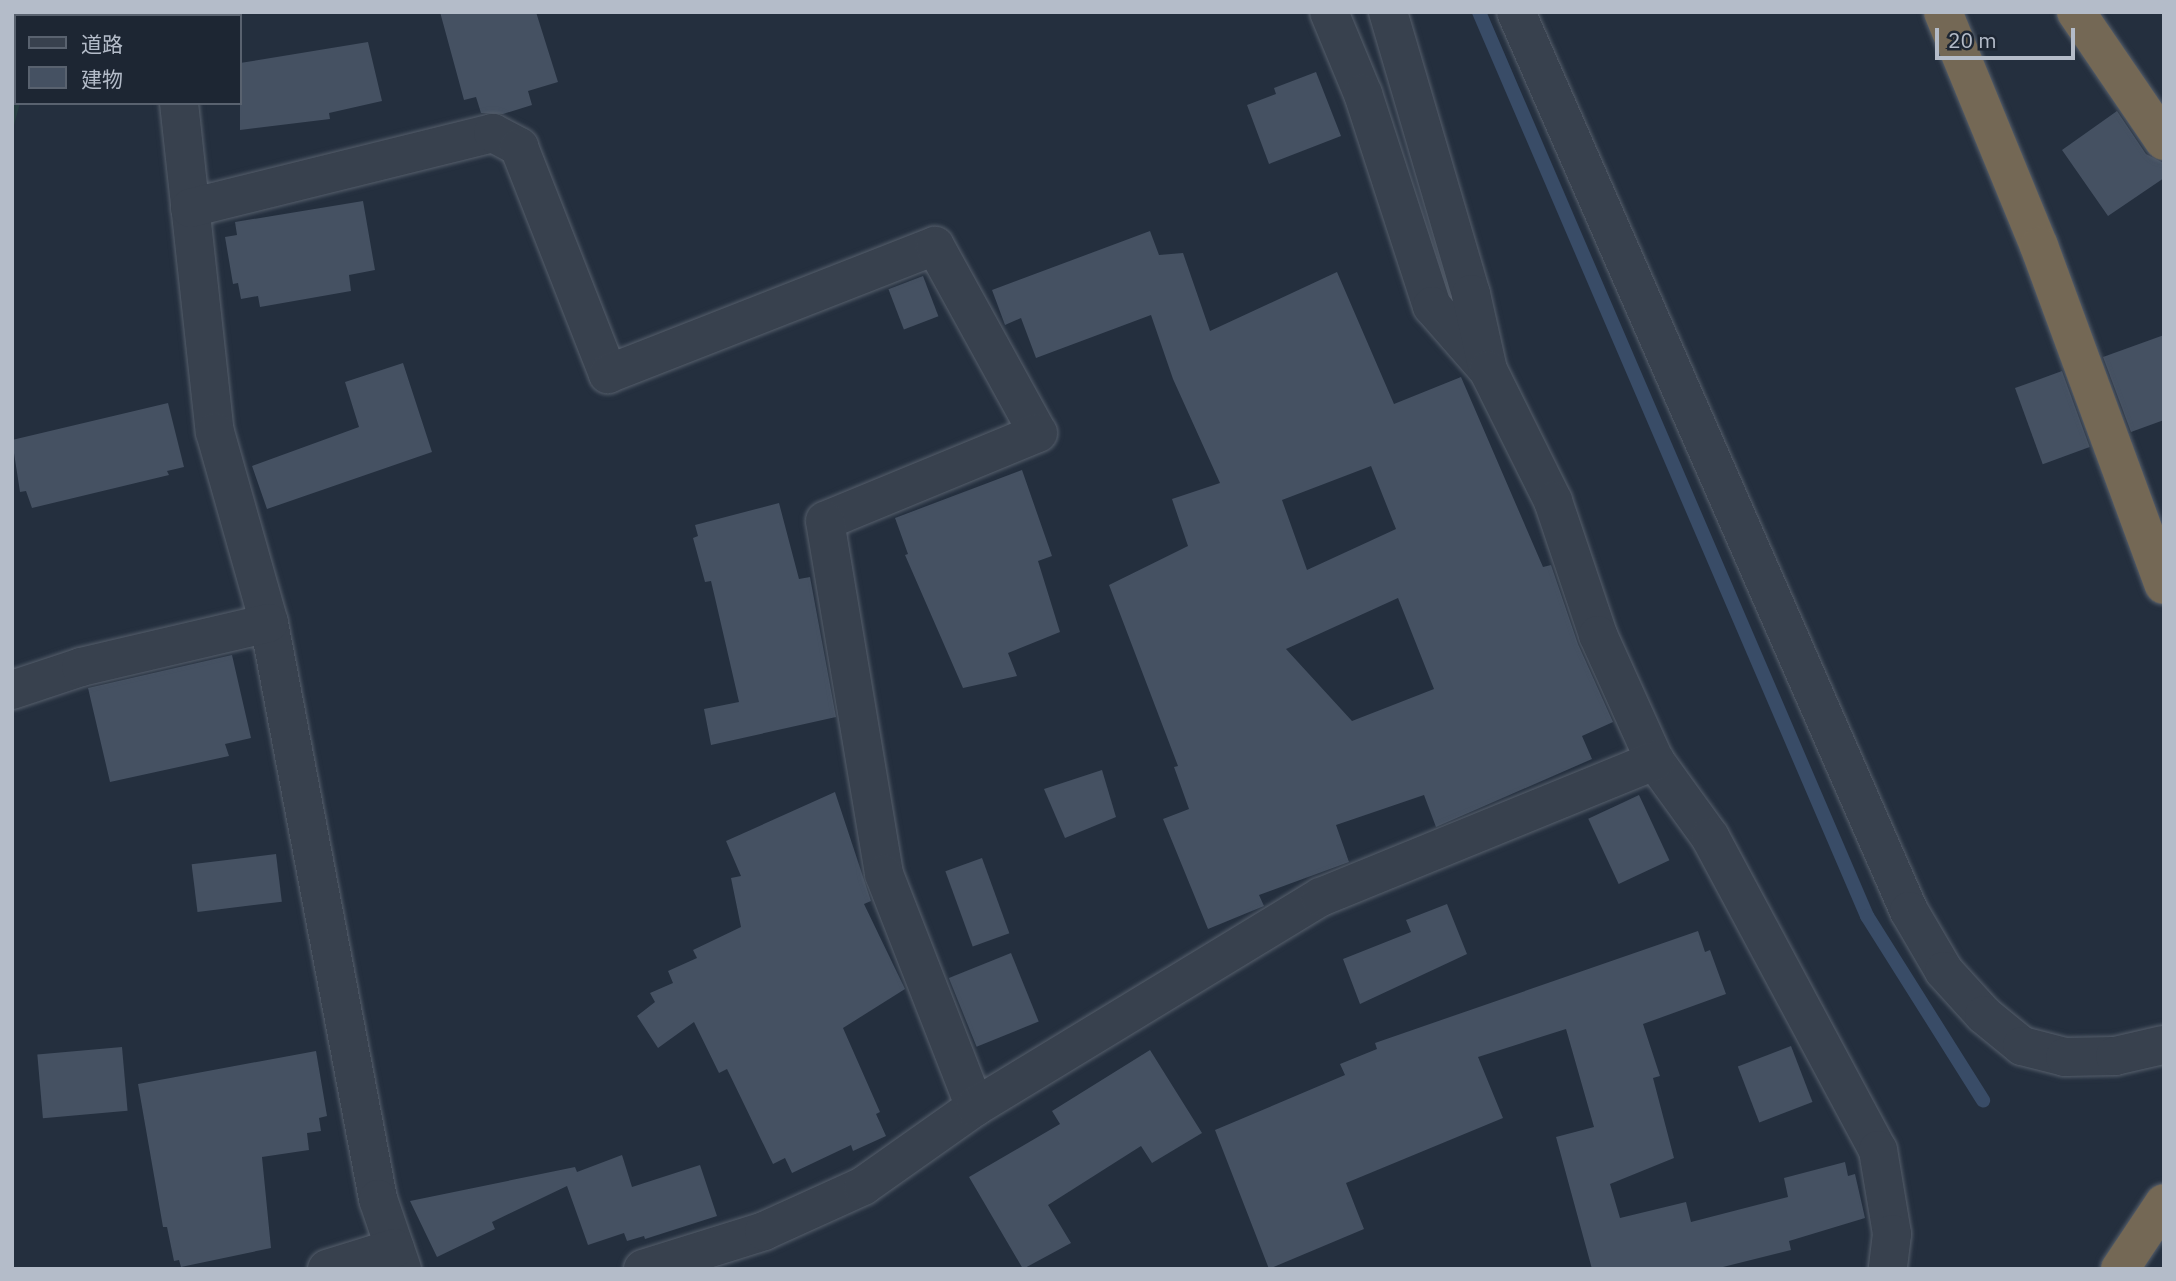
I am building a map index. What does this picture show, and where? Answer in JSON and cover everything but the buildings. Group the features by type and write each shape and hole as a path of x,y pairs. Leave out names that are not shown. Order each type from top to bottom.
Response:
{"highway":[{"path":"1943,12 2039,246 2164,585"},
{"path":"2076,12 2164,141"},
{"path":"2120,1269 2164,1203"}],"street":[{"path":"1329,12 1363,94 1432,306 1488,370"},
{"path":"1388,12 1472,294 1488,370 1553,501 1598,635 1655,761 1710,837 1878,1150 1892,1234 1888,1269"},
{"path":"1516,12 1909,911 1944,971 2022,1046 2065,1057 2115,1056 2163,1045"},
{"path":"178,105 215,432 268,624 378,1199 398,1259 327,1269"},
{"path":"190,208 493,133 519,147 608,374 935,246 1038,433 825,522 884,874 975,1107"},
{"path":"12,690 81,667 268,624"},
{"path":"643,1269 764,1231 863,1186 975,1107 1321,897 1655,761"}],"green space":[{"path":"12,12 60,12 14,14 14,105 19,105 12,133"}],"waterway":[{"path":"1479,12 1867,916 1983,1100"}]}
